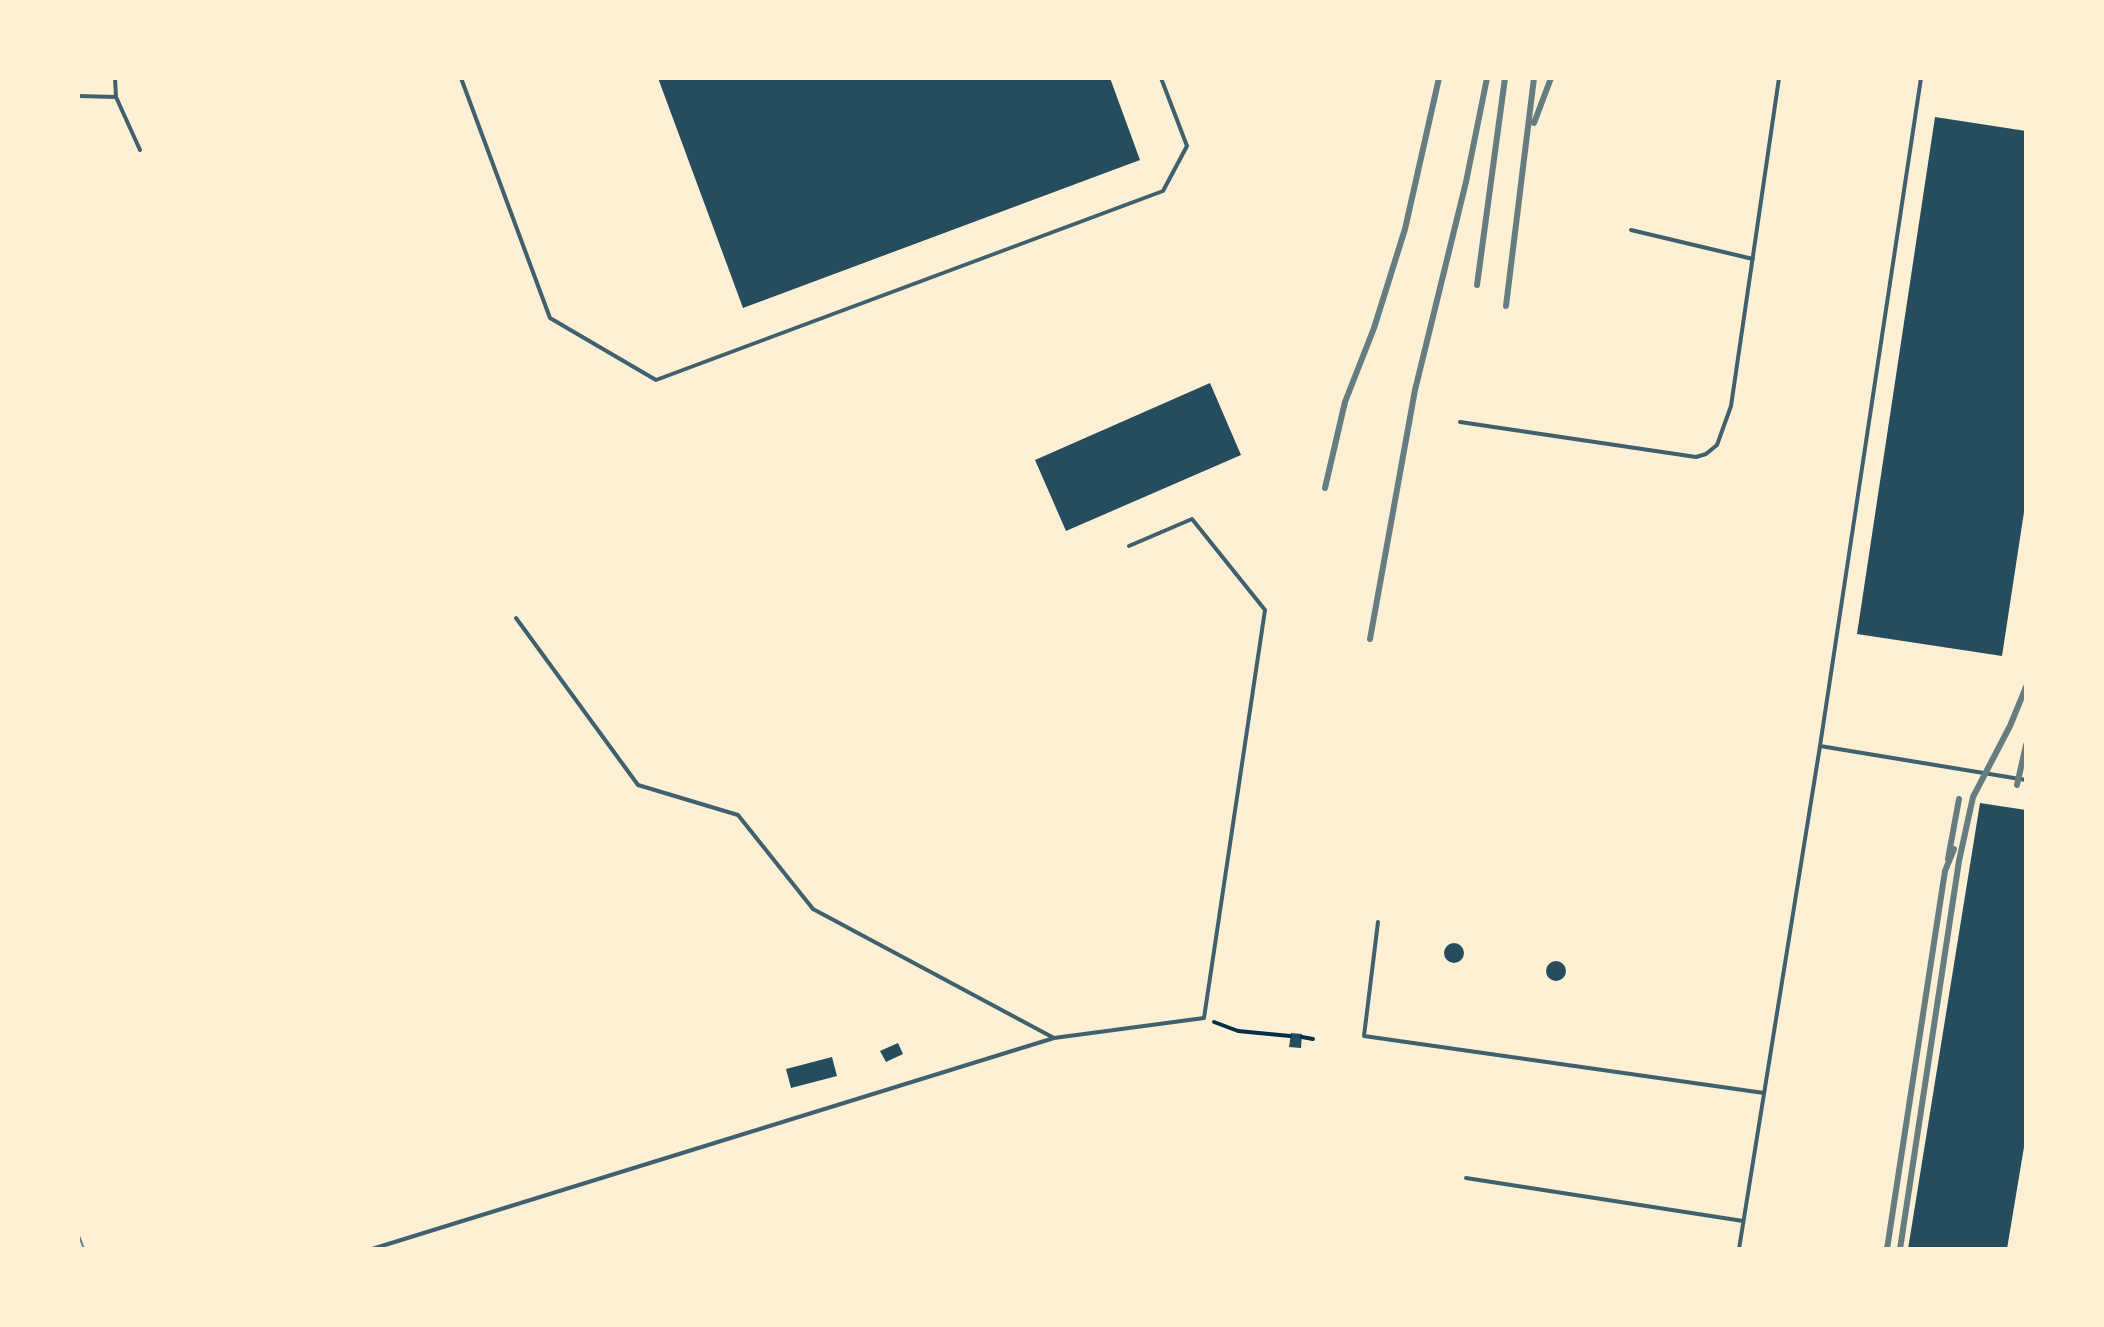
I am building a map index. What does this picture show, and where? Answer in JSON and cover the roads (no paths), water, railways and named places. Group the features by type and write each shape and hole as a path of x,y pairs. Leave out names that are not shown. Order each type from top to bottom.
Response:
{"lane":[{"path":"115,78 116,97 140,150"},
{"path":"461,78 550,318 656,380 1163,191 1187,146 1161,78"},
{"path":"1460,422 1696,457 1717,445 1731,406 1779,78"},
{"path":"1739,1249 1820,746 1921,78"},
{"path":"78,96 116,97"},
{"path":"1631,230 1753,259"},
{"path":"372,1249 1054,1038 1204,1018 1265,610 1192,519 1129,546"},
{"path":"516,618 638,785 738,815 813,909 1054,1038"},
{"path":"1820,746 2026,780"},
{"path":"1378,922 1364,1036 1764,1093"},
{"path":"1466,1178 1743,1221"}],"tram line":[{"path":"78,1233 84,1249"}],"railway":[{"path":"1325,488 1345,402 1374,328 1405,229 1439,78"},
{"path":"1370,639 1415,390 1466,182 1487,78"},
{"path":"1477,285 1505,78"},
{"path":"1506,306 1534,78"},
{"path":"1534,123 1551,78"},
{"path":"1900,1249 1959,861 1973,797 2010,726 2026,687"},
{"path":"2017,785 2026,745"},
{"path":"1948,859 1959,799"},
{"path":"1887,1249 1945,871 1954,849"}]}
